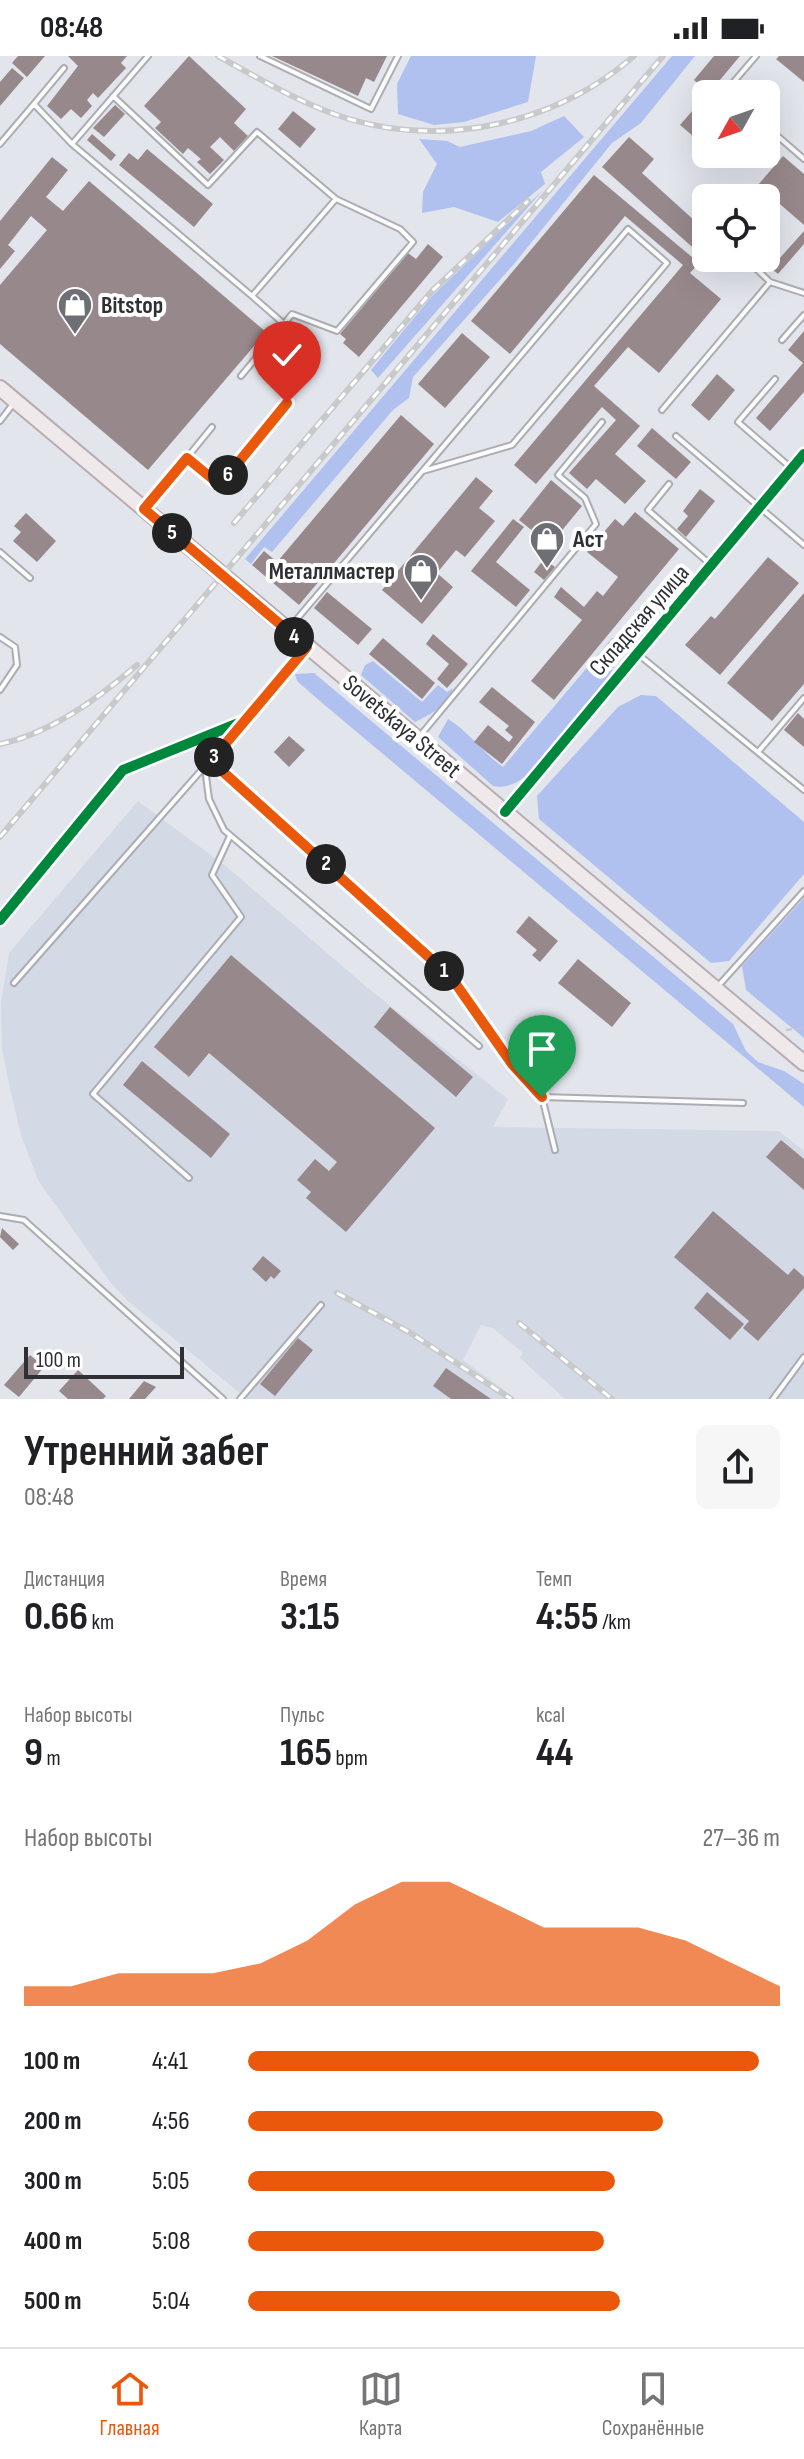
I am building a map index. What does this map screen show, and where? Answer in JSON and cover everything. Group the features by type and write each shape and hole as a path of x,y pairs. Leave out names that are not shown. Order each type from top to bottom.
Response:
{"main road":[{"name":"Sovetskaya Street","path":"0,388 804,1063"}],"street":[{"name":"Складская улица","path":"505,812 804,454"},
{"path":"0,920 123,770 246,720 307,647"}],"lane":[{"path":"72,144 148,56"},
{"path":"260,56 371,109 398,56"},
{"path":"735,80 756,56"},
{"path":"0,144 64,68"},
{"path":"113,96 208,185 257,132 336,199 400,229 413,242 337,331 292,314 241,376"},
{"path":"34,104 72,144 284,324"},
{"path":"780,138 804,159"},
{"path":"252,296 336,199"},
{"path":"287,631 628,229 667,263 512,445 423,471"},
{"path":"760,272 770,282 804,293"},
{"path":"662,410 770,282"},
{"path":"782,340 804,315"},
{"path":"775,379 738,422 792,469"},
{"path":"0,421 15,401"},
{"path":"187,458 220,485 287,403"},
{"path":"418,739 596,524 585,498 558,475 602,422"},
{"path":"144,509 212,427"},
{"path":"676,436 804,545"},
{"path":"669,484 648,510 712,565"},
{"path":"0,552 30,578"},
{"path":"0,637 15,647 17,665 0,690"},
{"path":"636,653 804,790"},
{"path":"758,752 804,698"},
{"path":"799,704 804,709"},
{"path":"14,983 246,720"},
{"path":"211,761 451,977 512,1064 542,1097 555,1150"},
{"path":"205,768 209,799 216,819 230,836 479,1046"},
{"path":"189,1178 93,1094 241,917 212,875 230,836"},
{"path":"715,990 804,891"},
{"path":"542,1097 743,1103"},
{"path":"0,1216 24,1220 223,1399"},
{"path":"240,1399 321,1305"},
{"path":"773,1399 804,1357"}],"path":[{"path":"781,1030 804,1028"}],"shaded area":[{"path":"411,56 536,56 528,102 464,122 434,125 398,114 397,84"},
{"path":"672,56 695,56 641,123 612,143 514,264 413,377 409,398 393,410 272,552 264,547 251,564 245,559"},
{"path":"564,116 584,137 541,172 545,184 498,222 454,207 422,213 423,192 437,164 419,139 447,141 460,147 531,131"},
{"path":"543,190 378,378 371,370 432,296"},
{"path":"612,638 629,642 610,674 550,750 517,782 493,786 438,737 448,719 503,767"},
{"path":"373,661 422,702 438,685 447,692 453,688 451,694 443,705 415,722 361,675 365,665"},
{"path":"314,673 733,1024 746,1051 758,1062 784,1071 804,1084 804,1107 321,702 297,681 295,674"},
{"path":"641,695 656,696 804,822 804,874 729,961 711,963 539,819 537,796 618,707"},
{"path":"138,801 227,867 369,989 508,1099 493,1127 779,1131 804,1151 804,1399 565,1399 520,1358 523,1353 493,1328 481,1325 463,1360 516,1399 247,1399 128,1301 110,1282 38,1180 21,1135 9,1084 2,1049 1,1002 9,953"},
{"path":"804,898 804,1038 746,990 742,966"}],"building":[{"path":"18,56 45,56 27,77 12,63"},
{"path":"68,56 127,56 121,63 126,68 98,98 93,93 87,100 92,106 81,118 71,109 61,119 47,106 78,66"},
{"path":"189,56 246,109 234,123 248,136 234,151 220,137 210,147 224,160 210,174 197,162 201,159 188,148 183,154 155,128 161,122 144,106"},
{"path":"272,56 387,56 374,82 366,78 358,96"},
{"path":"714,56 740,56 720,80 694,80"},
{"path":"779,56 804,56 804,82 776,59"},
{"path":"12,68 24,78 0,106 0,82"},
{"path":"115,105 125,114 104,137 93,128"},
{"path":"293,111 316,129 300,148 278,129"},
{"path":"692,111 692,135 680,125"},
{"path":"92,134 116,155 111,161 87,140"},
{"path":"629,137 654,159 642,173 692,218 692,247 602,167"},
{"path":"147,149 213,204 194,227 119,165 129,153 138,160"},
{"path":"783,156 804,174 804,225 780,204 780,184 759,184 773,168 780,168"},
{"path":"52,157 68,170 46,197 63,211 89,181 266,332 148,470 0,344 0,285 47,230 31,216 8,245 15,251 0,269 0,221"},
{"path":"594,175 692,257 690,273 721,299 659,373 628,347 594,386 640,426 615,454 646,481 625,504 596,479 587,489 569,473 616,420 602,407 536,484 514,465 683,265 625,216 510,354 471,321"},
{"path":"804,231 804,244 780,272 780,258"},
{"path":"428,244 443,257 359,357 343,343 346,339 340,334 408,253 416,259"},
{"path":"804,331 804,392 770,431 756,418 803,363 788,350"},
{"path":"462,333 490,357 445,408 418,384"},
{"path":"717,374 735,390 709,421 691,405"},
{"path":"401,415 434,444 299,605 252,565 264,551 277,562"},
{"path":"652,428 691,462 676,479 637,446"},
{"path":"476,477 493,491 479,508 495,521 465,557 456,550 437,573 453,587 422,624 382,590"},
{"path":"551,480 582,506 550,545 519,520"},
{"path":"700,489 715,501 686,537 677,529 688,516 683,511"},
{"path":"635,512 679,549 554,700 531,681 582,620 554,597 561,587 584,607 597,591 603,596 618,577 587,552 615,519 623,526"},
{"path":"26,513 56,541 37,562 13,541 21,532 14,526"},
{"path":"513,519 524,527 496,562 530,590 516,607 471,571"},
{"path":"768,557 799,583 720,675 685,645 711,616 715,619"},
{"path":"544,559 555,567 544,580 534,572"},
{"path":"327,592 372,629 358,645 314,608"},
{"path":"804,593 804,684 772,721 727,683"},
{"path":"433,634 468,664 447,688 437,679 449,664 426,644"},
{"path":"383,638 435,683 422,699 369,654"},
{"path":"492,687 535,722 502,764 474,742 488,725 509,742 513,737 505,730 509,726 479,702"},
{"path":"798,713 804,719 804,747 784,730"},
{"path":"289,736 305,750 289,767 274,752"},
{"path":"529,916 558,941 540,962 532,955 537,950 516,932"},
{"path":"231,955 435,1128 346,1232 306,1198 311,1192 297,1180 315,1159 329,1171 337,1162 209,1053 189,1077 154,1047"},
{"path":"578,959 631,1003 612,1027 558,983"},
{"path":"390,1007 473,1077 456,1097 374,1027"},
{"path":"142,1061 230,1134 211,1158 123,1085"},
{"path":"781,1140 804,1159 804,1190 766,1157"},
{"path":"713,1211 788,1275 794,1268 804,1277 804,1288 758,1341 743,1328 749,1321 674,1257"},
{"path":"2,1228 19,1244 13,1250 0,1237"},
{"path":"263,1256 281,1271 266,1282 252,1269"},
{"path":"707,1292 744,1324 730,1340 694,1308"},
{"path":"298,1338 313,1350 275,1396 260,1384"},
{"path":"30,1355 44,1367 19,1397 4,1385"},
{"path":"446,1368 491,1399 451,1399 433,1386"},
{"path":"78,1370 106,1396 103,1399 68,1399 59,1391"},
{"path":"144,1381 156,1387 145,1399 129,1399"}],"railway":[{"path":"218,56 282,91 332,113 386,127 424,131 499,124 536,113 604,79 634,56"},
{"path":"0,837 663,56"},
{"path":"234,523 432,291 528,201"},
{"path":"0,744 37,732 73,713 137,665"},
{"path":"337,1293 409,1332 511,1399"},
{"path":"519,1323 612,1399"}],"cycle path":[{"path":"505,812 804,454"},
{"path":"0,920 123,770 246,720 307,647"}],"place":[{"name":"Bitstop","path":"75,336"},
{"name":"Аст","path":"547,570"},
{"name":"Металлмастер","path":"421,602"}],"route":[{"path":"287,403 220,485 187,458 144,509 307,647 211,761 451,977 512,1064 542,1097"}]}
